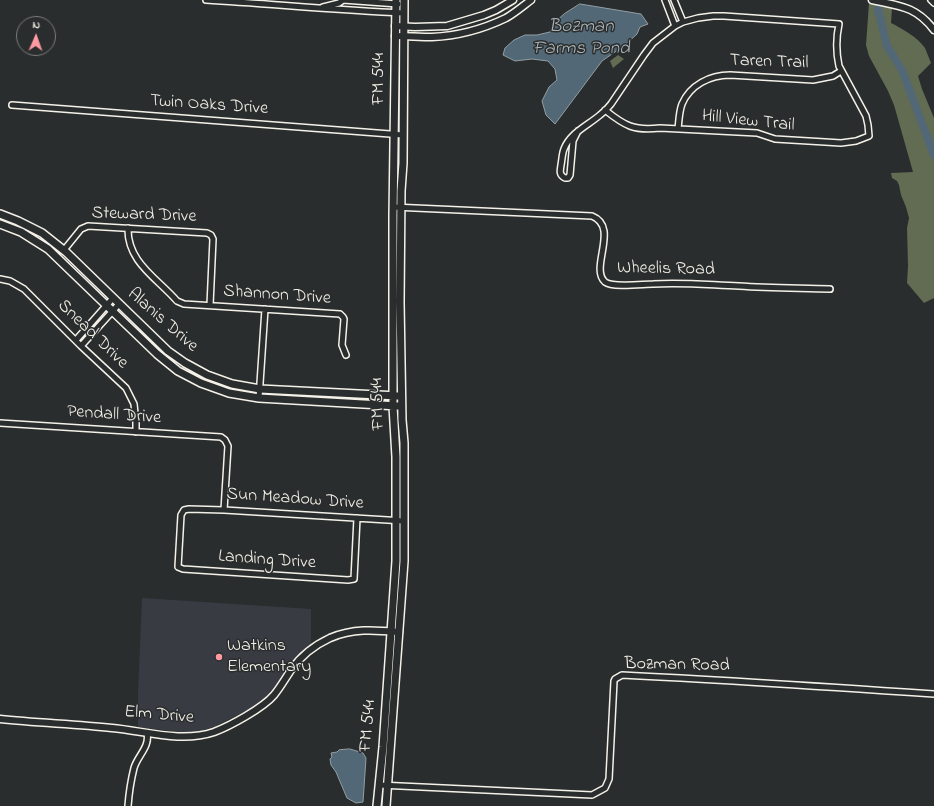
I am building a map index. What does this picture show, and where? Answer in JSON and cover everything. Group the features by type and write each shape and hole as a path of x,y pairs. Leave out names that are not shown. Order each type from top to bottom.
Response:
{"main road":[{"name":"FM 544","path":"386,806 395,632 396,561 396,458 393,406 395,2"},
{"name":"FM 544","path":"377,806 404,561 404,443 400,302 404,2"},
{"name":"Alanis Drive","path":"0,214 18,220 42,233 64,250 168,351 184,363 207,375 232,384 260,389 402,397"},
{"name":"Alanis Drive","path":"0,224 21,232 48,249 157,354 178,371 201,383 229,393 259,398 402,406"}],"street":[{"path":"206,0 404,14"},
{"path":"316,8 333,5 343,0 404,2"},
{"path":"343,0 343,10"},
{"path":"395,26 446,26 484,15 513,0"},
{"path":"395,36 433,37 470,32 506,18 531,0"},
{"path":"665,0 675,26"},
{"path":"674,0 682,22"},
{"path":"872,0 902,3 920,16 934,30"},
{"path":"931,0 934,3"},
{"path":"484,15 488,25"},
{"path":"578,131 573,141 570,176 565,178 561,176 560,172 563,150 569,140 578,131 600,116 612,104 653,43 682,22 698,18 724,16 839,24 837,35 837,57 841,71"},
{"name":"Taren Trail","path":"678,129 679,115 682,104 688,94 698,84 710,78 721,75 730,75 813,80 833,76 841,71"},
{"name":"Hill View Trail","path":"605,110 619,121 631,127 640,129 660,128 757,133 775,139 841,143 856,141 869,136 868,125 866,116 841,71"},
{"name":"Twin Oaks Drive","path":"12,105 403,135"},
{"name":"Wheelis Road","path":"393,207 592,216 600,220 604,229 604,245 600,270 603,280 610,285 668,283 830,289"},
{"name":"Steward Drive","path":"64,250 81,229 88,226 207,233 211,235 213,242 210,305"},
{"name":"Shannon Drive","path":"128,228 129,244 134,255 141,265 177,301 184,304 337,313 342,315 344,319 342,345 346,355"},
{"name":"Snead Drive","path":"0,279 24,289 81,346 126,388 134,404 136,432"},
{"path":"76,340 113,298"},
{"path":"81,346 119,304"},
{"path":"259,398 265,309"},
{"name":"Pendall Drive","path":"0,423 221,437 225,440 228,446 224,510"},
{"name":"Sun Meadow Drive","path":"178,567 181,515 184,510 189,508 404,521"},
{"name":"Landing Drive","path":"178,567 182,569 348,580 354,579 357,518"},
{"name":"Elm Drive","path":"0,719 113,728 178,736 194,736 215,732 248,715 272,697 299,660 318,644 340,634 358,630 395,632"},
{"name":"Bozman Road","path":"379,785 592,795 605,788 609,779 614,681 622,675 857,688 934,694"},
{"path":"128,806 134,769 136,762 146,746 148,738 147,733"}],"shaded area":[{"name":"Watkins Elementary","path":"142,598 311,609 311,645 290,665 275,688 262,700 247,710 214,727 197,732 185,733 138,727"}],"green space":[{"path":"869,3 892,8 891,23 910,34 922,44 931,63 918,76 934,118 934,298 924,303 907,283 907,228 909,218 899,185 897,181 892,178 891,173 913,172 894,105 869,56 866,45"},
{"path":"618,55 624,59 613,68 610,61"}],"water":[{"name":"Bozman Farms Pond","path":"580,4 641,14 648,24 640,27 637,34 625,45 602,61 555,124 546,115 542,101 549,87 557,80 555,69 548,61 532,59 515,61 503,55 505,48 514,40 525,35 537,35 550,32 555,22 564,14"},
{"path":"350,749 363,753 366,758 363,802 356,803 347,798 336,772 331,765 331,753 339,750"}],"waterway":[{"path":"878,9 887,46 902,70 934,155"}],"place":[{"name":"Watkins Elementary","path":"219,657"}]}
